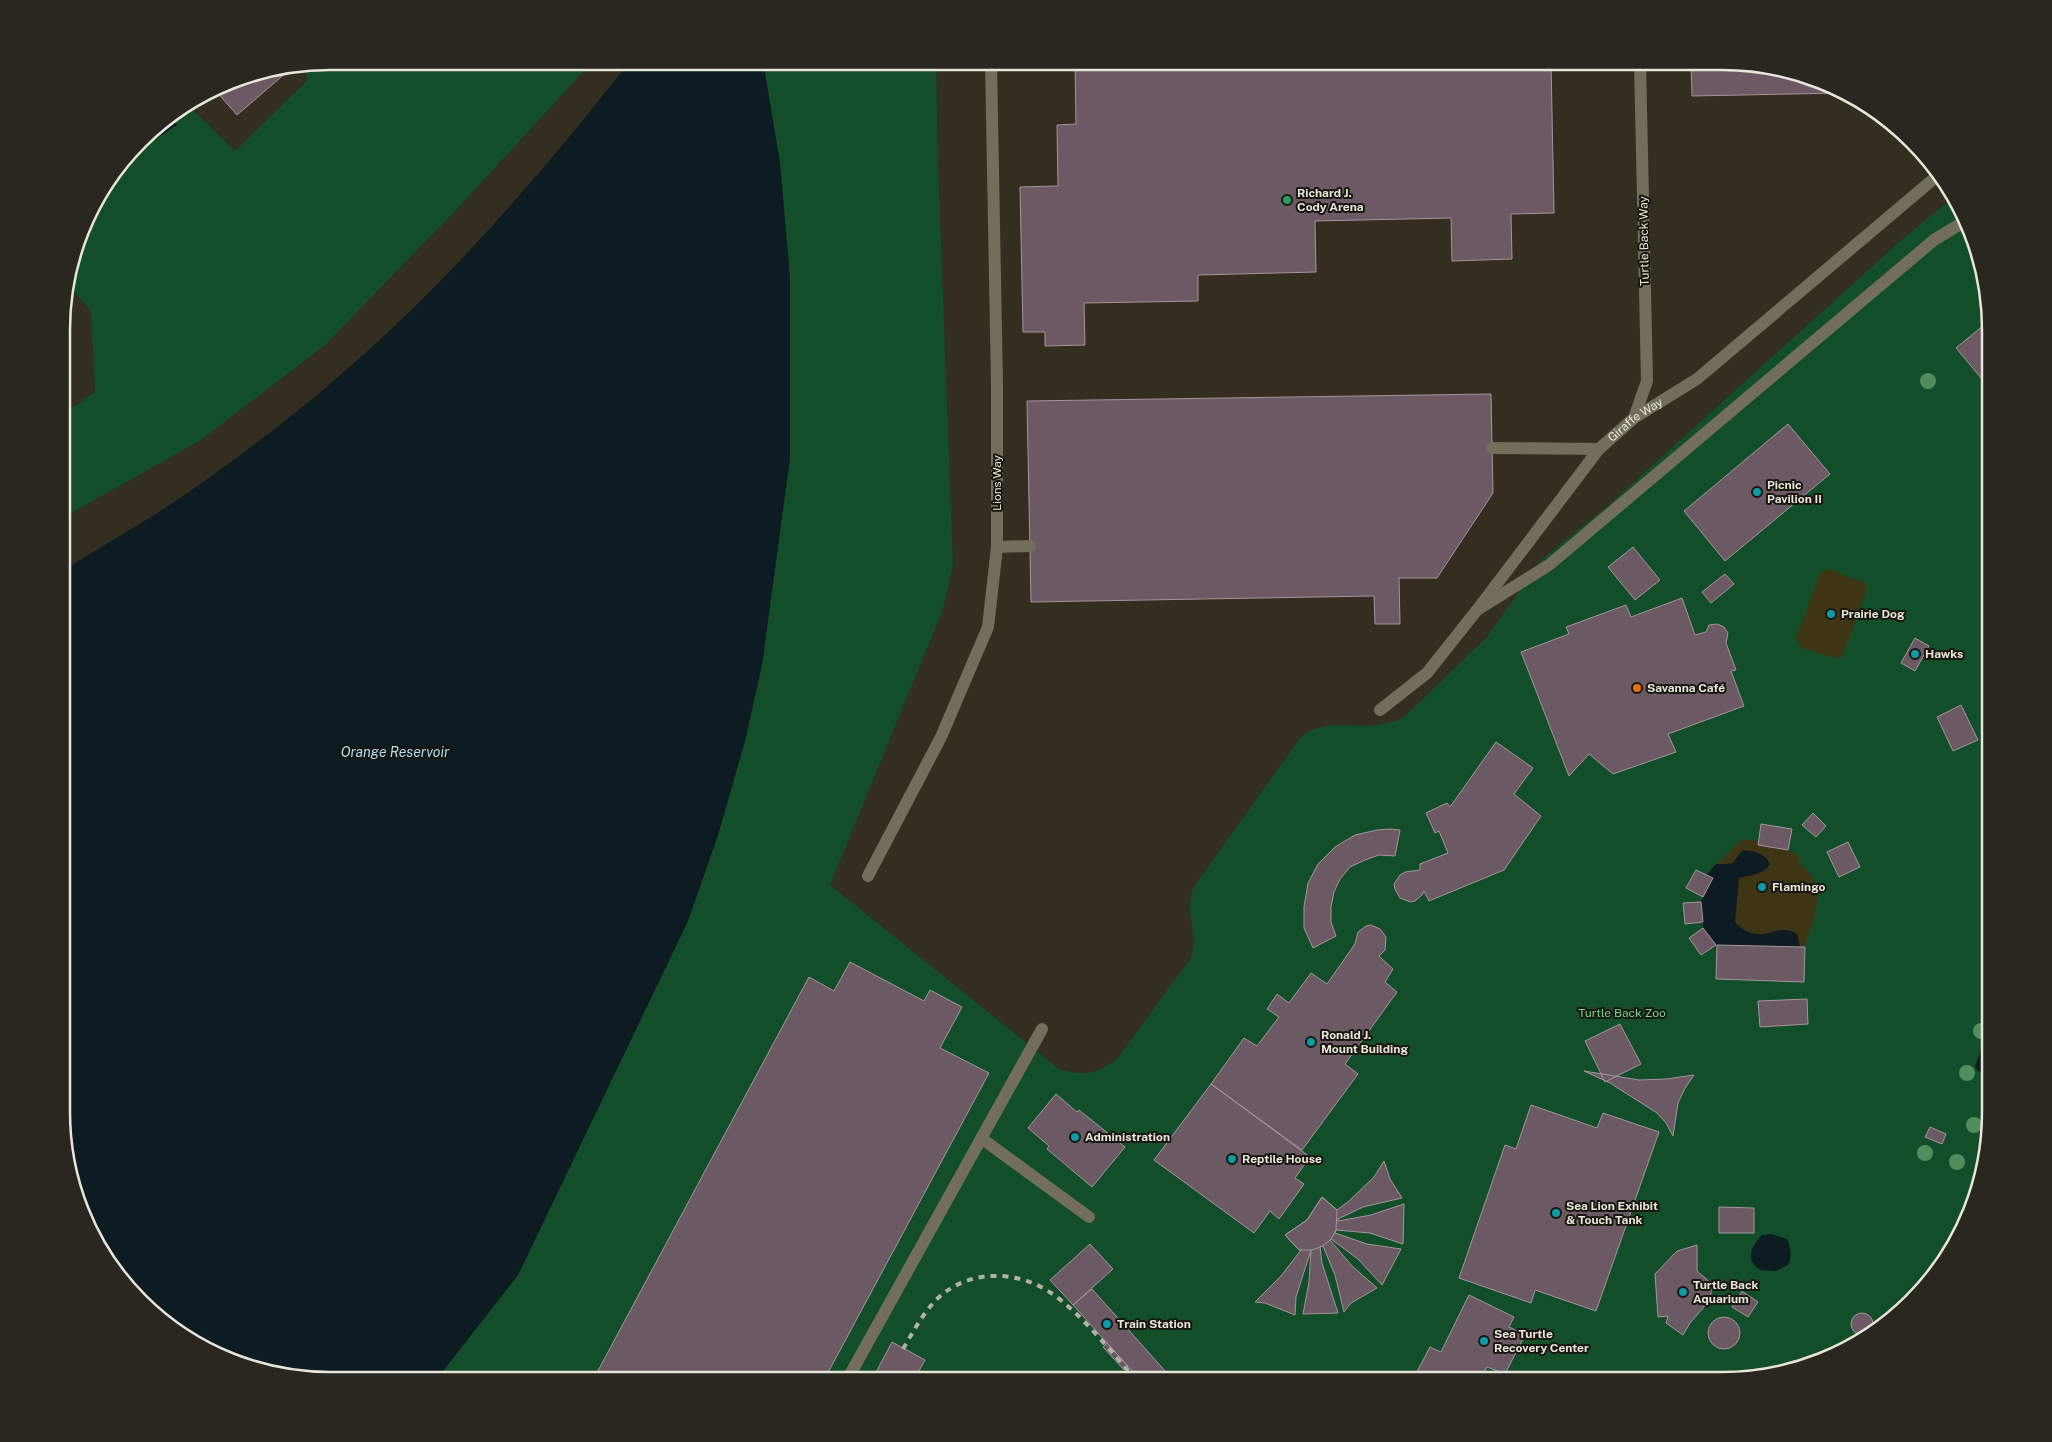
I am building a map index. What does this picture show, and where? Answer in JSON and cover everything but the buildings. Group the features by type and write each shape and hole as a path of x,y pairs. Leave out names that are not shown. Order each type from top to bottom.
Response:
{"street":[{"name":"Lions Way","path":"868,876 941,736 988,627 997,547 997,385 991,70"},
{"name":"Turtle Back Way","path":"1634,418 1647,381 1640,70"},
{"name":"Giraffe Way","path":"1380,710 1427,673 1599,449 1634,418 1697,380 1933,179"},
{"path":"1477,610 1549,565 1934,240 1960,225"},
{"path":"1492,448 1599,449"},
{"path":"997,547 1030,546"},
{"path":"851,1372 1042,1029"},
{"path":"981,1138 1089,1217"}],"green space":[{"path":"330,70 585,70 455,211 325,345 201,440 70,514 70,409 95,392 91,311 73,290 84,247 105,200 124,172 146,146 193,110 235,151 307,81 306,71"},
{"name":"Turtle Back Zoo","path":"764,70 936,70 953,566 943,609 830,885 1059,1069 1076,1073 1089,1073 1101,1069 1116,1060 1190,959 1194,941 1190,909 1193,888 1300,738 1315,729 1323,727 1375,725 1403,718 1487,637 1541,560 1604,509 1907,235 1948,202 1962,231 1973,263 1980,296 1982,330 1982,1112 1977,1162 1962,1211 1938,1256 1906,1296 1866,1328 1821,1352 1772,1367 1722,1372 442,1372 518,1275 688,921 718,835 745,741 762,665 790,458 790,278 780,163"}],"sand":[{"name":"Prairie Dog","path":"1829,569 1865,583 1867,589 1842,657 1834,658 1800,647 1796,638 1820,573"},
{"name":"Flamingo","path":"1742,839 1758,841 1758,845 1788,850 1799,856 1799,862 1809,872 1817,892 1817,902 1805,947 1716,945 1703,928 1701,902 1712,878 1706,875"}],"water":[{"name":"Orange Reservoir","path":"623,70 764,70 780,163 790,278 790,458 762,665 745,741 718,835 688,921 518,1275 442,1372 330,1372 296,1370 263,1363 231,1352 200,1337 172,1318 146,1296 124,1270 105,1242 90,1211 79,1179 72,1146 70,1112 70,566 156,514 210,478 343,373 388,333 473,247 514,202"},
{"path":"176,121 177,125 145,147"},
{"path":"1743,850 1762,855 1770,864 1760,872 1739,878 1735,922 1744,930 1757,934 1788,930 1797,934 1800,947 1717,945 1703,928 1701,902 1712,878 1706,875 1716,864 1733,863"},
{"path":"1982,1045 1982,1073 1975,1068"},
{"path":"1771,1234 1787,1239 1790,1252 1789,1262 1788,1265 1776,1271 1760,1270 1752,1262 1751,1252 1755,1243 1762,1235"}],"railway":[{"path":"903,1349 926,1312 947,1290 976,1278 991,1276 1007,1277 1037,1285 1062,1301 1096,1334 1129,1372"}],"place":[{"name":"Richard J. Cody Arena","path":"1287,200"},
{"name":"Picnic Pavilion II","path":"1757,492"},
{"name":"Prairie Dog","path":"1831,614"},
{"name":"Hawks","path":"1915,654"},
{"name":"Savanna Café","path":"1637,688"},
{"name":"Flamingo","path":"1762,887"},
{"name":"Ronald J. Mount Building","path":"1311,1042"},
{"name":"Administration","path":"1075,1137"},
{"name":"Reptile House","path":"1232,1159"},
{"name":"Sea Lion Exhibit & Touch Tank","path":"1556,1213"},
{"name":"Turtle Back Aquarium","path":"1683,1292"},
{"name":"Train Station","path":"1107,1324"},
{"name":"Sea Turtle Recovery Center","path":"1484,1341"}]}
